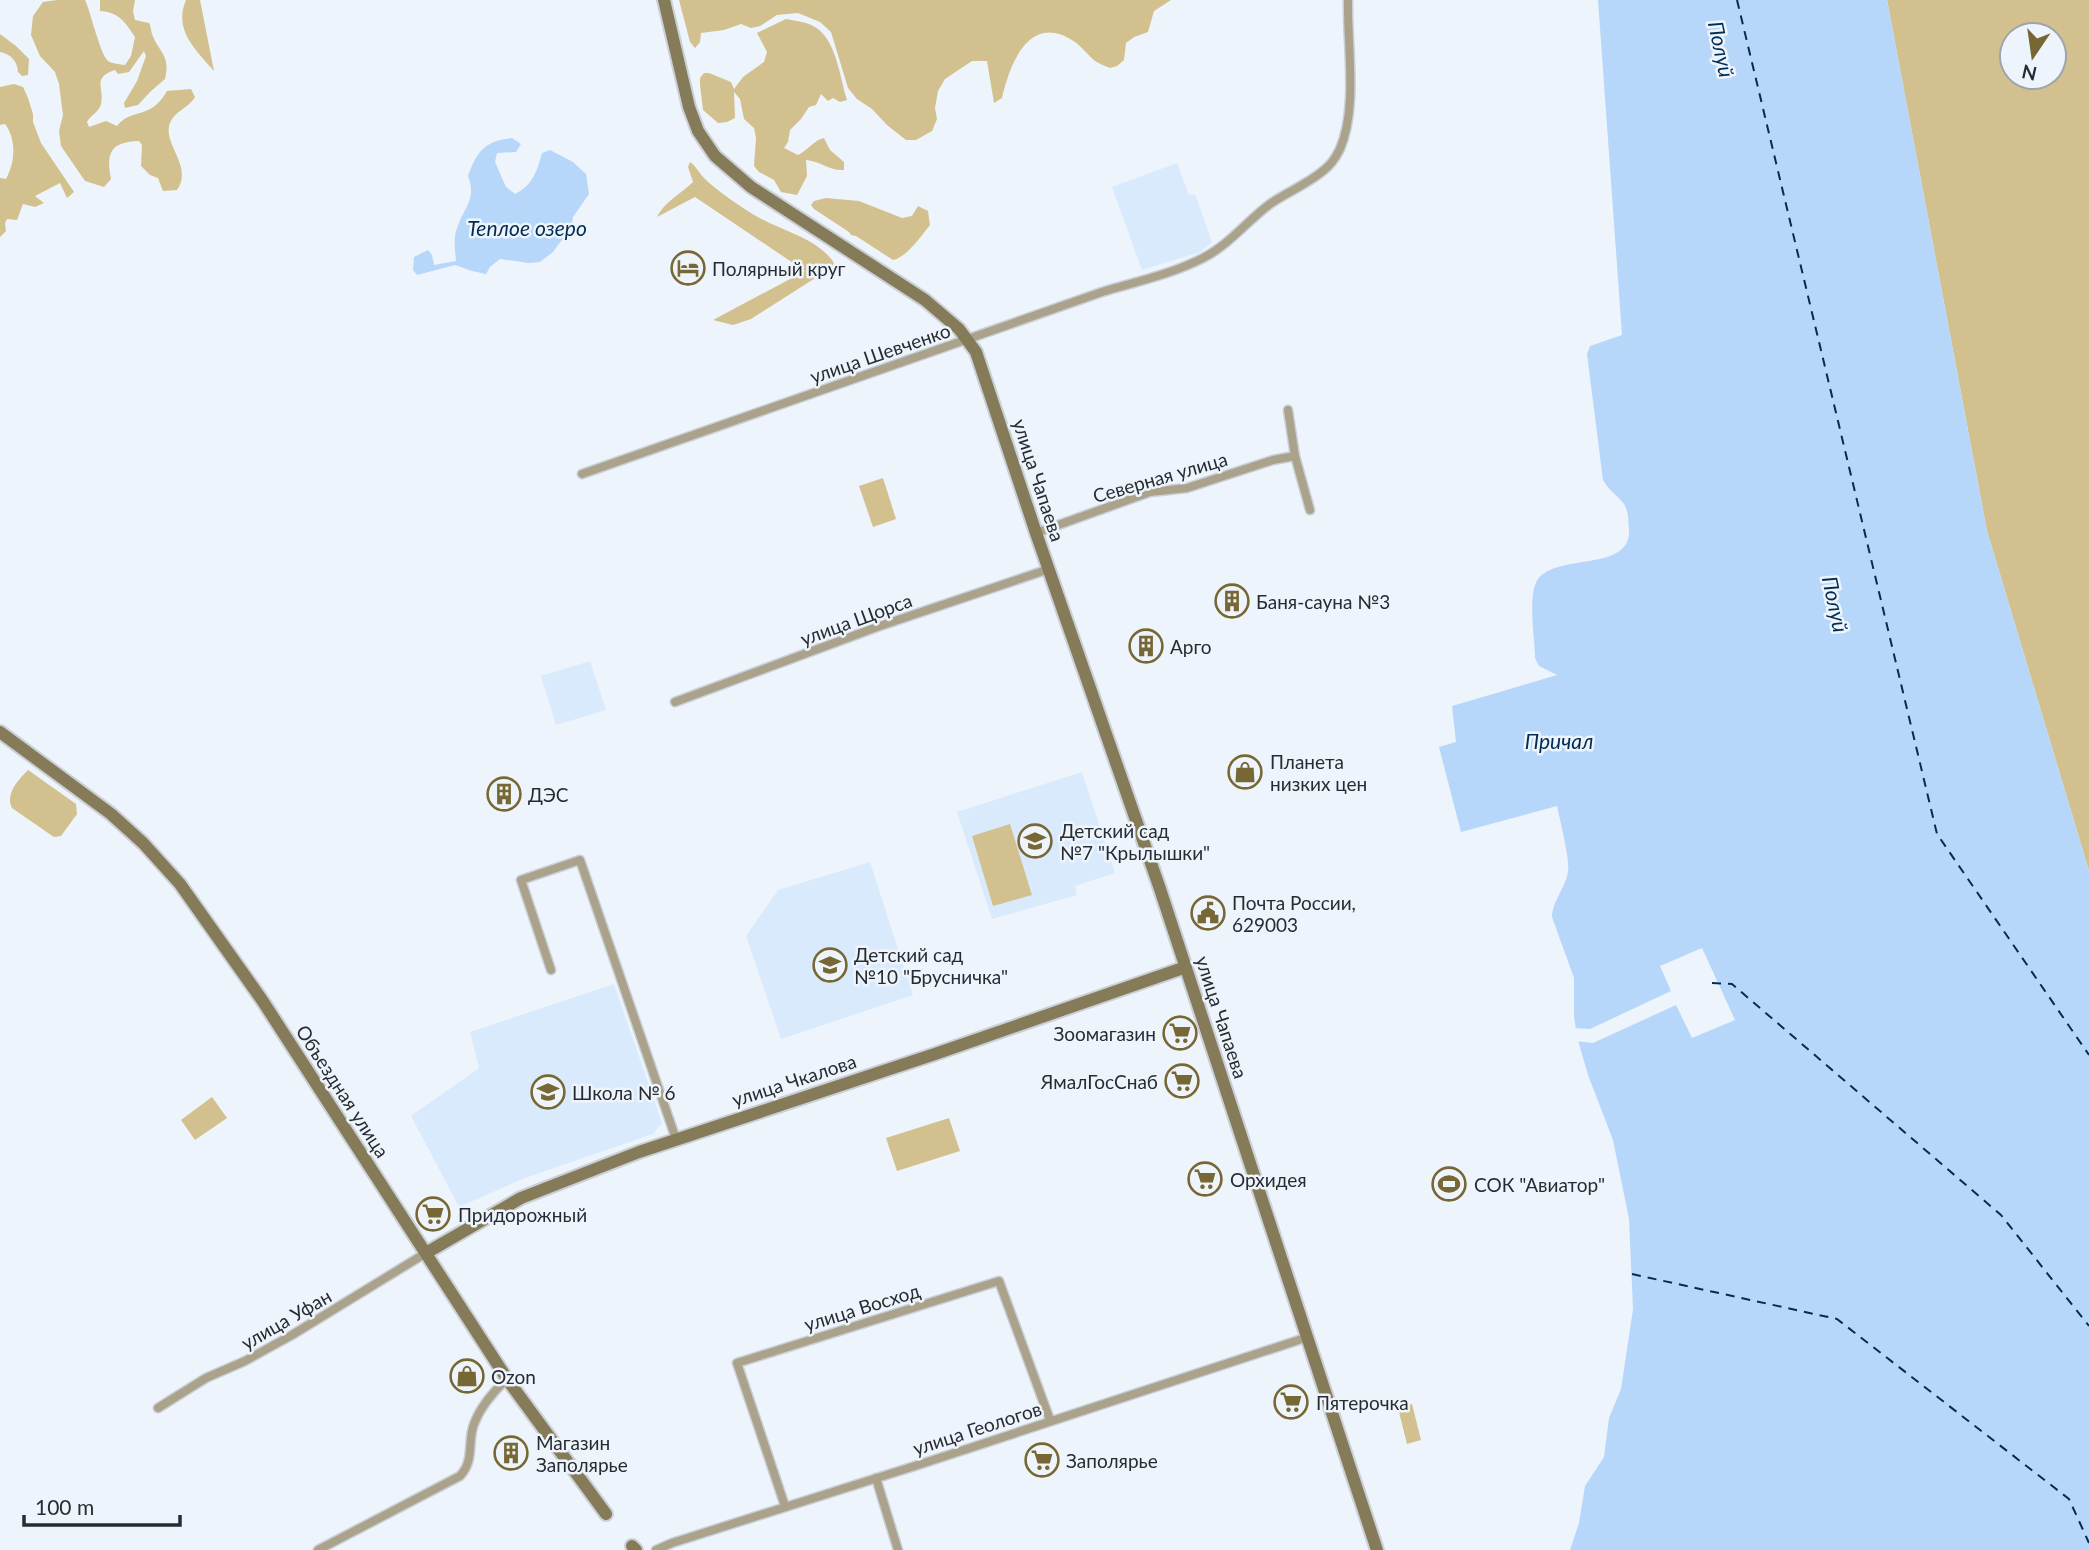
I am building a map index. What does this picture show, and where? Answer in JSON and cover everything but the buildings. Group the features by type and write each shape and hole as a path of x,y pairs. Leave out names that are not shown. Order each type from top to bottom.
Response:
{"main road":[{"name":"улица Чапаева","path":"664,0 689,107 698,131 715,156 751,187 905,286 951,322 976,352 1186,967 1377,1550"},
{"name":"Объездная улица","path":"0,732 111,814 143,843 180,884 262,1000 507,1379 606,1514"},
{"name":"улица Чкалова","path":"426,1253 531,1194 676,1139 947,1050 1186,967"}],"street":[{"name":"улица Шевченко","path":"582,474 1189,264 1216,250 1255,216 1317,176 1336,158 1345,130 1349,95 1348,0"},
{"path":"1288,410 1295,456 1310,510"},
{"name":"Северная улица","path":"1036,533 1150,492 1187,488 1273,460 1295,456"},
{"name":"улица Щорса","path":"675,702 877,627 1049,569"},
{"path":"551,970 520,880 580,860 676,1139"},
{"name":"улица Уфан","path":"158,1408 206,1378 246,1362 426,1253"},
{"name":"улица Восход","path":"786,1506 737,1363 999,1280 1050,1420"},
{"name":"улица Геологов","path":"656,1550 1308,1337"},
{"path":"318,1550 460,1476 470,1462 474,1424 494,1392 507,1379"},
{"path":"876,1478 898,1550"}],"shaded area":[{"path":"85,0 105,57 110,62 125,65 131,56 135,37 125,22 117,16 100,11 100,0 135,0 135,20 149,23 165,59 165,79 138,105 125,108 124,103 137,81 146,56 144,51 129,72 118,74 115,70 103,76 100,84 101,104 87,122 89,127 106,121 117,126 123,120 154,106 167,91 191,89 195,97 174,117 169,126 182,174 177,190 163,191 158,178 150,175 141,166 142,145 139,141 122,144 112,151 109,162 111,179 104,187 85,181 61,146 59,131 63,115 59,84 55,72 40,56 31,35 33,16 43,2"},
{"path":"186,0 200,0 214,71 184,30 182,21"},
{"path":"679,0 1171,0 1154,11 1148,32 1126,43 1124,60 1117,66 1110,68 1101,64 1075,42 1059,34 1046,33 1034,37 1025,45 1010,70 1002,98 994,103 987,61 972,61 945,79 938,91 935,108 937,119 932,131 916,140 906,140 857,99 848,88 831,32 820,22 798,13 777,15 760,26 751,28 741,24 724,30 701,33 700,42 695,48 690,42"},
{"path":"1887,0 2089,0 2089,871 1987,531"},
{"path":"786,19 811,25 824,35 834,52 847,100 840,102 833,98 828,101 821,94 816,105 809,107 790,130 784,148 798,155 824,138 830,150 844,162 844,170 839,170 806,160 807,176 797,195 781,192 774,180 754,166 754,128 744,119 740,99 734,92 735,118 718,123 703,110 700,85 700,78 704,73 709,73 731,82 734,89 743,77 764,62 767,52 757,33"},
{"path":"0,34 29,59 28,75 22,76 13,59 0,52"},
{"path":"14,84 23,87 41,143 74,192 67,198 60,183 35,196 44,203 35,207 23,204 17,220 7,219 6,231 0,237 0,178 6,179 11,166 13,144 5,124 0,125 0,87"},
{"path":"690,162 709,183 743,208 819,247 834,263 831,268 751,319 733,325 713,320 805,271 695,197 657,217 669,202 693,182 688,167"},
{"path":"1177,163 1189,195 1195,194 1212,242 1200,252 1142,270 1112,187"},
{"path":"826,198 859,201 902,218 912,216 918,206 928,211 930,225 908,251 893,260 851,235 811,205 814,201"},
{"path":"883,478 896,519 873,527 859,486"},
{"path":"590,661 606,710 556,725 541,676"},
{"path":"28,770 76,804 77,814 61,836 54,837 12,808 11,792"},
{"name":"Детский сад №7 \"Крылышки\"","path":"1082,772 1115,873 1075,886 1077,895 992,919 957,812"},
{"path":"1010,824 1032,895 993,906 972,836"},
{"name":"Детский сад №10 \"Брусничка\"","path":"870,862 913,995 781,1039 746,936 778,890"},
{"name":"Школа № 6","path":"614,984 662,1123 653,1134 525,1178 459,1207 411,1116 479,1068 470,1032"},
{"path":"212,1097 227,1118 195,1140 181,1120"},
{"path":"949,1118 960,1151 897,1171 886,1138"},
{"path":"1412,1404 1421,1440 1407,1444 1398,1408"}],"water":[{"path":"1598,0 1887,0 1987,531 2089,871 2089,1550 1570,1550 1579,1523 1585,1486 1604,1457 1609,1418 1621,1389 1633,1309 1629,1219 1613,1140 1588,1075 1577,1037 1574,978 1552,917 1568,871 1557,806 1461,832 1439,747 1456,742 1452,706 1557,675 1539,666 1535,658 1532,606 1538,579 1547,571 1561,566 1618,552 1626,543 1629,530 1626,507 1603,480 1587,354 1590,346 1622,335"},
{"name":"Теплое озеро","path":"512,138 521,144 516,152 497,153 495,162 506,187 515,194 530,182 542,153 550,150 573,162 586,174 589,194 573,217 566,237 540,262 500,259 486,274 455,265 417,275 413,270 414,257 428,250 434,265 456,261 455,237 470,197 468,176 471,167 483,149 495,142"}],"pier":[{"path":"1702,948 1735,1020 1692,1038 1676,1005 1593,1043 1574,1041 1572,1028 1590,1029 1671,991 1660,966"}],"ferry route":[{"path":"1737,0 1937,834 2089,1055"},
{"path":"1712,983 1732,984 2001,1215 2089,1326"},
{"path":"1632,1274 1837,1319 2069,1499 2089,1543"}],"place":[{"name":"Полярный круг","path":"688,268"},
{"name":"Баня-сауна №3","path":"1232,601"},
{"name":"Арго","path":"1146,646"},
{"name":"Планета низких цен","path":"1245,772"},
{"name":"ДЭС","path":"504,794"},
{"name":"Детский сад №7 \"Крылышки\"","path":"1035,841"},
{"name":"Почта России, 629003","path":"1208,913"},
{"name":"Детский сад №10 \"Брусничка\"","path":"830,965"},
{"name":"Зоомагазин","path":"1180,1033"},
{"name":"ЯмалГосСнаб","path":"1182,1081"},
{"name":"Школа № 6","path":"548,1092"},
{"name":"Орхидея","path":"1205,1179"},
{"name":"СОК \"Авиатор\"","path":"1449,1184"},
{"name":"Придорожный","path":"433,1214"},
{"name":"Ozon","path":"467,1376"},
{"name":"Пятерочка","path":"1291,1402"},
{"name":"Магазин Заполярье","path":"511,1453"},
{"name":"Заполярье","path":"1042,1460"}],"water label":[{"name":"Полуй","path":"1722,49"},
{"name":"Полуй","path":"1836,604"},
{"name":"Причал","path":"1559,740"}]}
